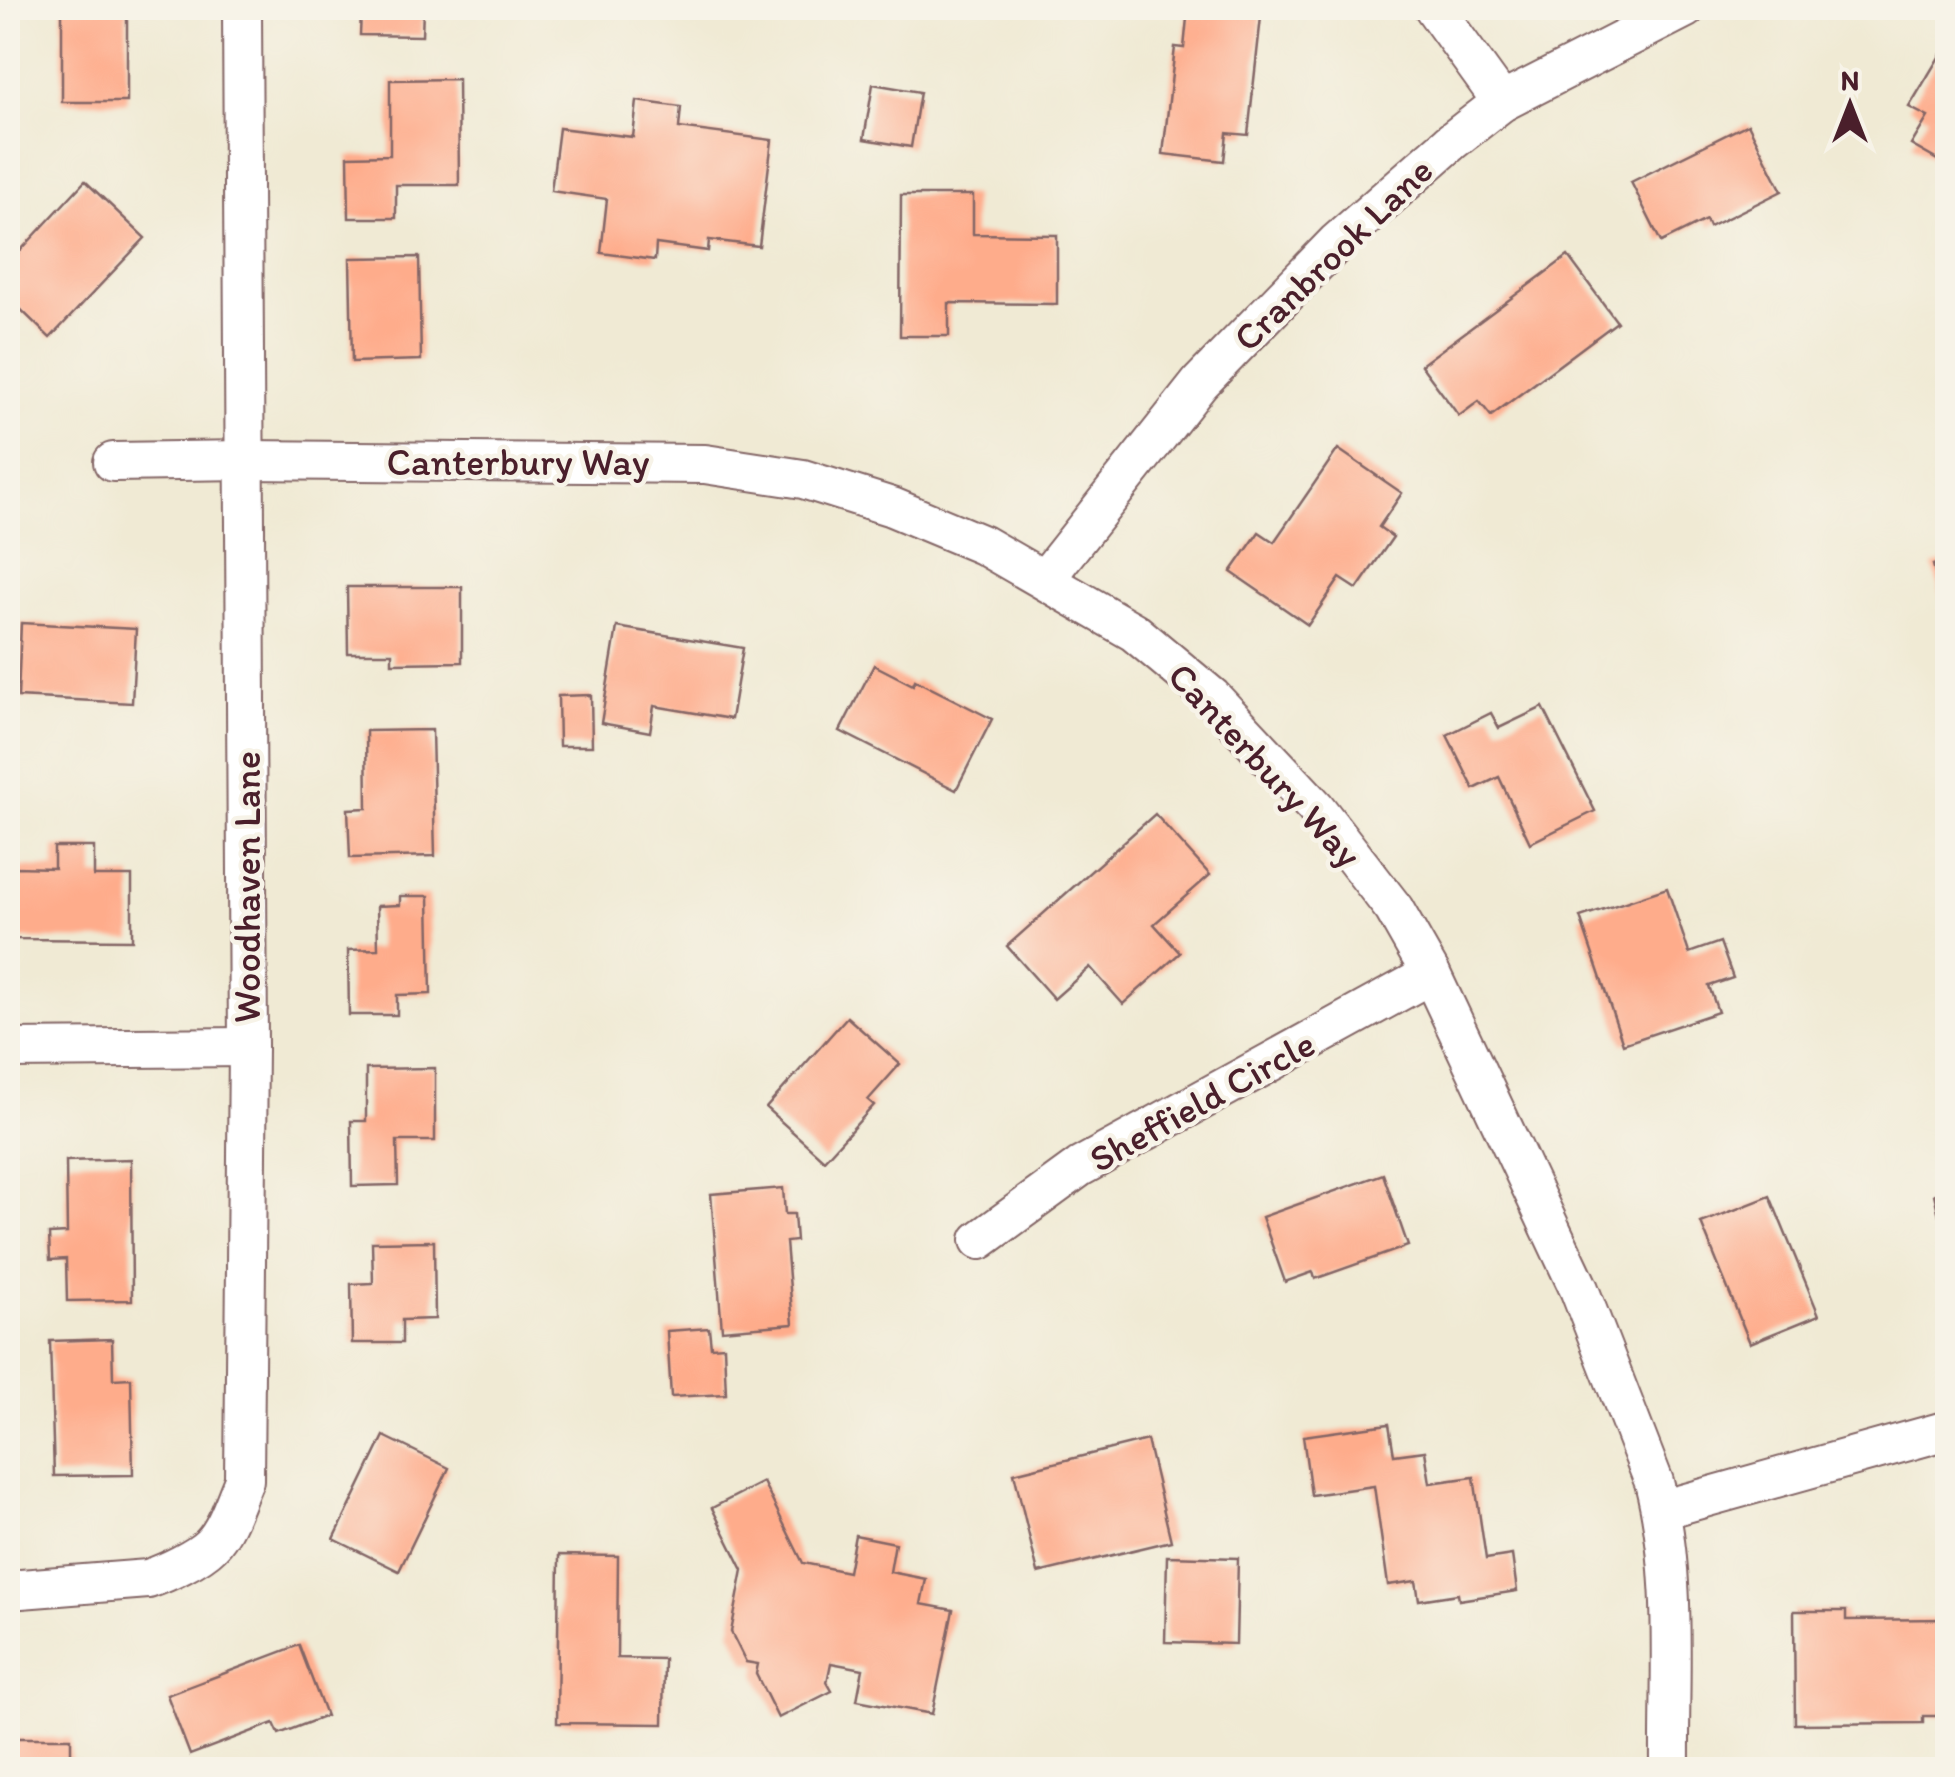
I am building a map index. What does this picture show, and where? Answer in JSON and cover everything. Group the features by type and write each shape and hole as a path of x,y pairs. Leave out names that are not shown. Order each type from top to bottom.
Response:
{"street":[{"name":"Woodhaven Lane","path":"8,1590 148,1579 168,1572 212,1545 244,1480 248,1046 242,8"},
{"path":"1434,8 1502,102"},
{"name":"Cranbrook Lane","path":"1045,579 1200,384 1337,242 1502,102 1686,8"},
{"name":"Canterbury Way","path":"113,462 705,464 803,480 892,507 983,545 1134,632 1212,698 1315,807 1394,909 1432,974 1579,1289 1654,1482 1669,1566 1670,1770"},
{"name":"Sheffield Circle","path":"980,1240 1080,1167 1432,974"},
{"path":"8,1048 248,1046"},
{"path":"1661,1510 1948,1430"}],"building":[{"path":"62,8 127,8 127,102 62,102"},
{"path":"350,8 423,8 422,36 360,35 361,13 350,13"},
{"path":"1188,8 1262,8 1248,135 1227,133 1224,161 1163,154 1175,47 1184,48"},
{"path":"1948,42 1948,166 1911,145 1928,117 1909,107"},
{"path":"458,79 459,185 396,185 396,218 349,218 348,156 390,155 390,80"},
{"path":"873,84 920,92 911,147 864,139"},
{"path":"637,101 681,107 679,128 772,140 759,246 709,240 708,251 656,244 655,260 601,253 607,199 551,191 559,128 633,137"},
{"path":"1748,124 1782,191 1709,227 1706,220 1661,242 1631,182"},
{"path":"85,181 145,238 50,338 8,297 8,264"},
{"path":"901,195 973,195 973,234 1057,235 1057,304 949,303 949,336 900,336"},
{"path":"1568,256 1617,322 1491,416 1479,401 1459,416 1421,365"},
{"path":"419,257 421,360 352,362 350,258"},
{"path":"1338,449 1402,493 1379,527 1393,537 1357,589 1340,578 1308,625 1231,572 1259,532 1274,542"},
{"path":"1948,561 1948,613 1946,613 1933,565"},
{"path":"347,587 462,587 462,662 392,663 392,653 348,653"},
{"path":"21,623 136,629 132,703 18,697"},
{"path":"617,627 743,648 731,719 654,706 650,732 601,723"},
{"path":"874,665 913,685 915,680 992,719 956,790 840,731"},
{"path":"591,695 592,746 559,746 558,696"},
{"path":"1543,707 1595,811 1530,843 1499,777 1474,789 1447,735 1491,713 1499,728"},
{"path":"432,730 435,856 350,858 348,809 367,808 366,731"},
{"path":"1155,814 1210,875 1154,924 1180,953 1123,1004 1090,967 1054,999 1007,946"},
{"path":"54,847 94,847 94,876 132,876 132,940 15,939 15,867 54,868"},
{"path":"1667,888 1689,953 1720,942 1733,978 1709,986 1718,1012 1623,1044 1580,917"},
{"path":"400,896 429,896 431,994 397,995 397,1015 349,1015 348,950 378,949 377,906 400,905"},
{"path":"847,1017 900,1064 868,1100 874,1105 824,1160 766,1108"},
{"path":"435,1068 435,1141 397,1141 398,1185 352,1186 351,1121 366,1121 366,1069"},
{"path":"131,1159 132,1300 67,1301 66,1259 50,1260 49,1234 67,1233 66,1161"},
{"path":"1383,1174 1408,1246 1315,1279 1313,1272 1285,1282 1262,1217"},
{"path":"783,1188 785,1214 794,1214 796,1241 786,1242 793,1324 722,1330 711,1194"},
{"path":"1948,1190 1948,1245 1946,1245 1934,1194"},
{"path":"1770,1196 1819,1315 1750,1343 1701,1223"},
{"path":"434,1241 435,1319 402,1320 402,1343 352,1343 351,1284 373,1283 372,1242"},
{"path":"709,1328 711,1347 724,1346 726,1394 671,1397 667,1331"},
{"path":"112,1339 113,1379 131,1378 133,1475 54,1476 50,1341"},
{"path":"1389,1424 1394,1455 1425,1451 1430,1483 1474,1477 1486,1559 1512,1555 1517,1591 1459,1600 1458,1594 1419,1600 1416,1581 1388,1585 1374,1486 1311,1495 1303,1436"},
{"path":"384,1436 449,1468 399,1571 334,1539"},
{"path":"1147,1440 1171,1541 1038,1573 1014,1473"},
{"path":"763,1482 803,1563 848,1572 855,1535 895,1543 890,1572 926,1579 921,1604 953,1610 932,1714 857,1700 863,1669 831,1663 827,1682 832,1691 778,1718 756,1674 758,1664 746,1662 731,1632 743,1570 712,1508"},
{"path":"559,1555 618,1556 617,1658 664,1659 663,1724 557,1723"},
{"path":"1167,1556 1238,1558 1236,1644 1165,1642"},
{"path":"1794,1611 1846,1611 1846,1620 1948,1619 1948,1716 1923,1716 1923,1723 1795,1724"},
{"path":"299,1645 326,1716 279,1734 274,1723 190,1755 167,1695"},
{"path":"8,1738 71,1738 71,1770 8,1770"}]}
